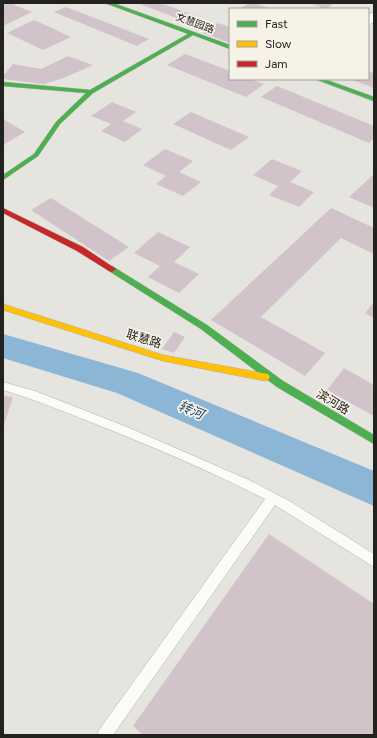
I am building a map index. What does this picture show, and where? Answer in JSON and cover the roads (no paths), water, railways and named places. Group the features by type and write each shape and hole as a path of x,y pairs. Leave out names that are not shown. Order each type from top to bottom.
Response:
{"street":[{"name":"文慧园路","path":"108,3 229,47"},
{"path":"3,178 36,155 58,123 91,92 193,34"},
{"path":"321,80 374,100"},
{"path":"3,84 91,92"},
{"path":"3,210 80,248 204,327 280,384"},
{"name":"联慧路","path":"3,307 163,358 190,364 249,372 280,384"},
{"name":"滨河路","path":"280,384 374,440"}],"lane":[{"path":"3,386 31,394 194,461 273,498 303,515 374,561"},
{"path":"104,735 273,498"}],"waterway":[{"name":"转河","path":"3,346 126,382 374,489"}]}
